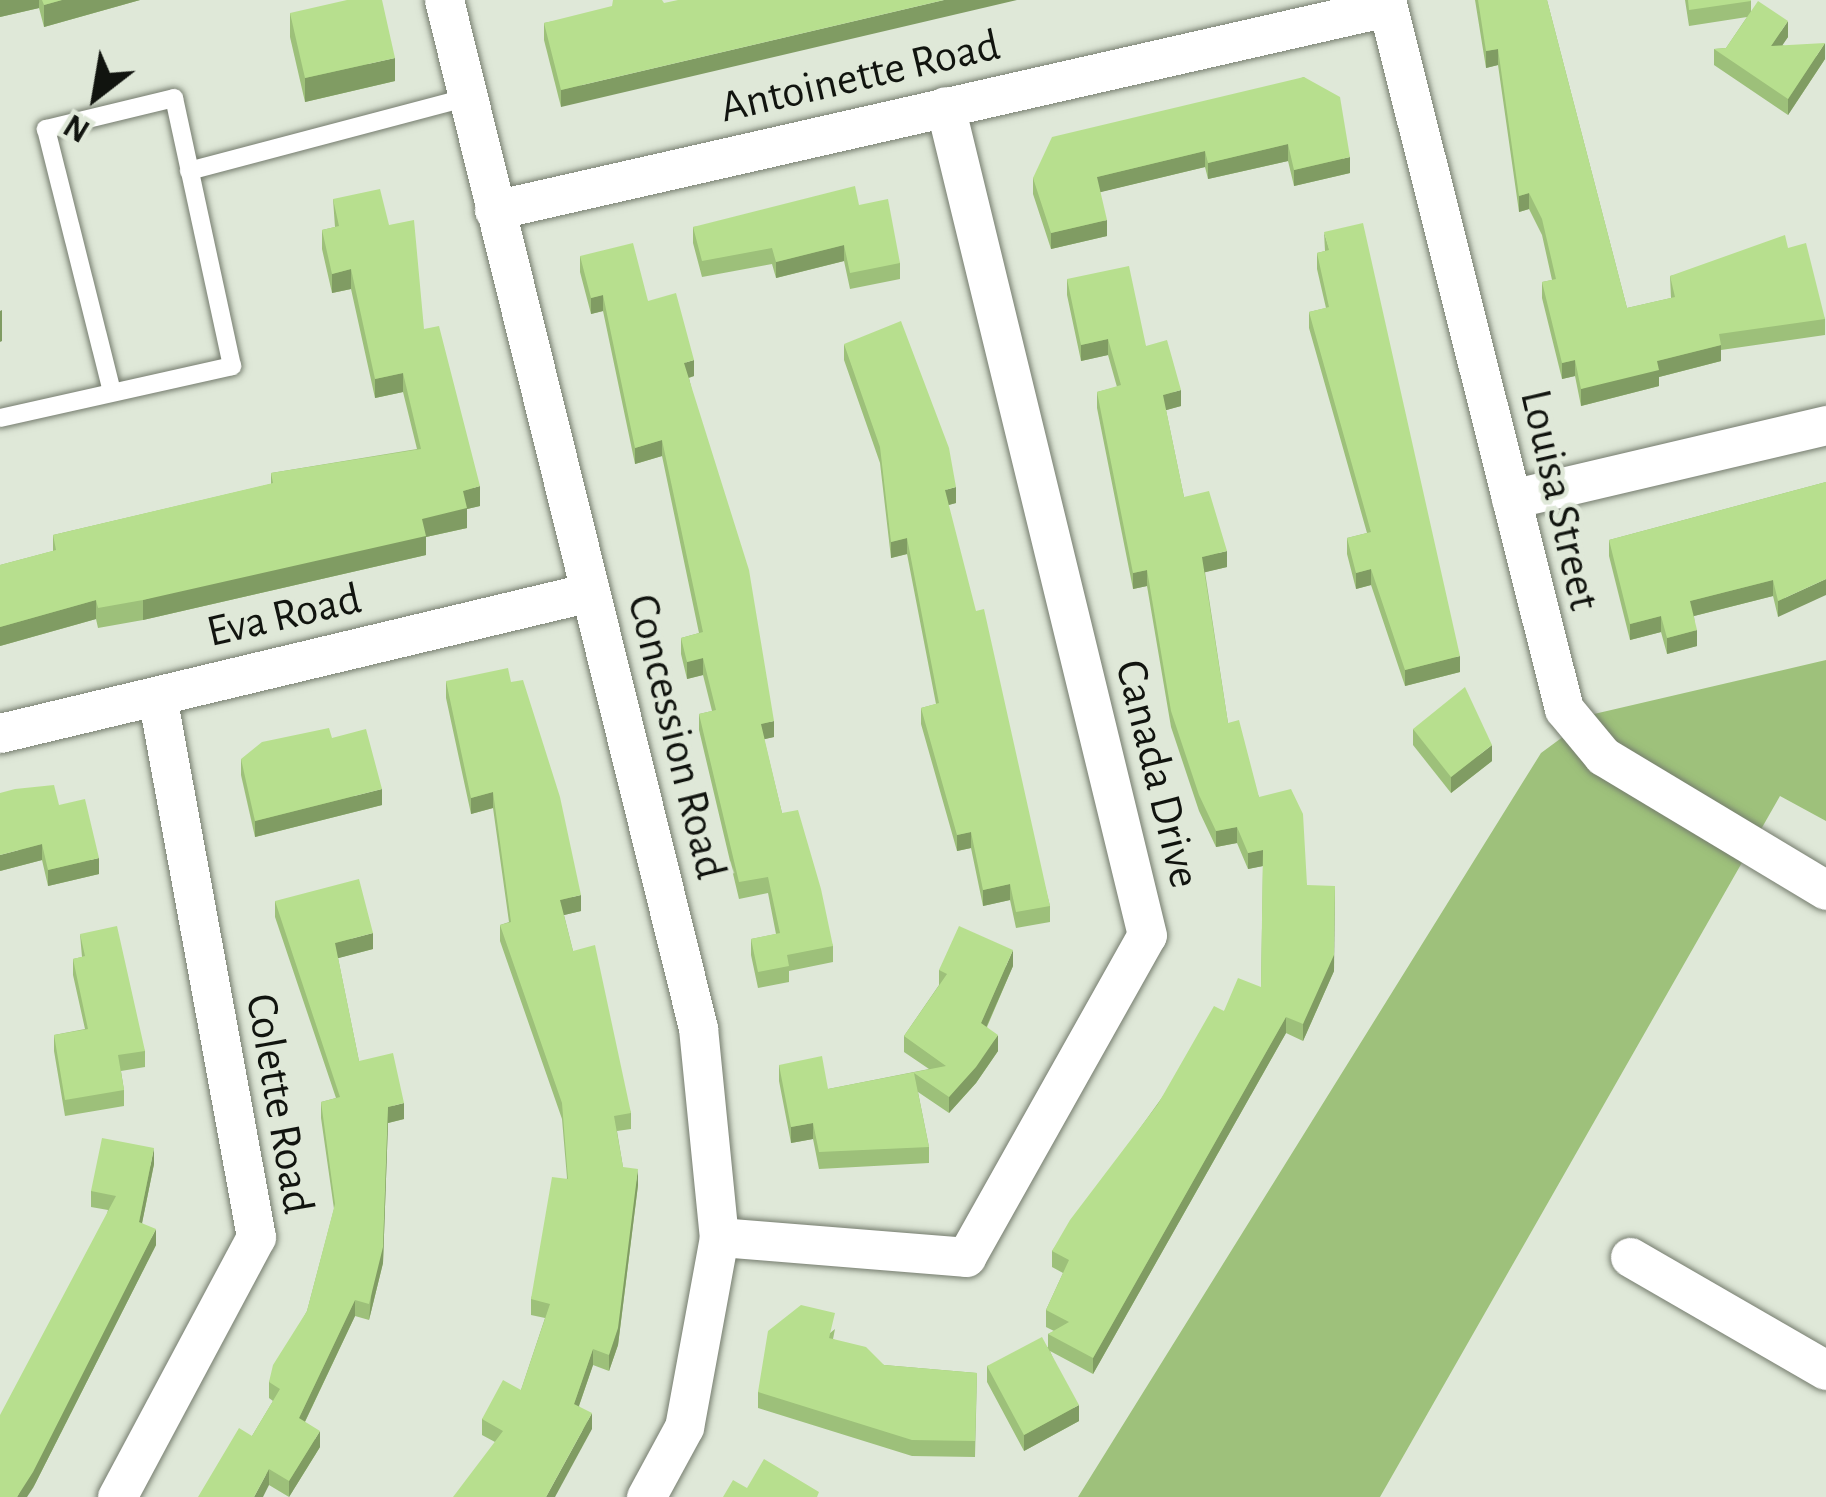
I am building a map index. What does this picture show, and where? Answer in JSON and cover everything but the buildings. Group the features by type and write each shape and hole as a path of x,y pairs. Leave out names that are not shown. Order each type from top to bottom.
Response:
{"street":[{"name":"Concession Road","path":"444,0 698,1028 719,1237 684,1427 646,1497"},
{"name":"Antoinette Road","path":"494,210 1386,4"},
{"name":"Louisa Street","path":"1386,4 1564,709 1603,756 1826,890"},
{"name":"Canada Drive","path":"719,1237 966,1256 1147,935 945,106"},
{"path":"1511,500 1826,425"},
{"name":"Eva Road","path":"0,733 590,592"},
{"name":"Colette Road","path":"117,1497 256,1237 157,696"},
{"path":"1630,1258 1826,1370"}],"lane":[{"path":"0,418 232,366 174,98 46,129 112,392"},
{"path":"189,172 466,98"}],"green space":[{"path":"1826,660 1826,821 1780,796 1380,1497 1078,1497 1541,753 1594,714"}]}
